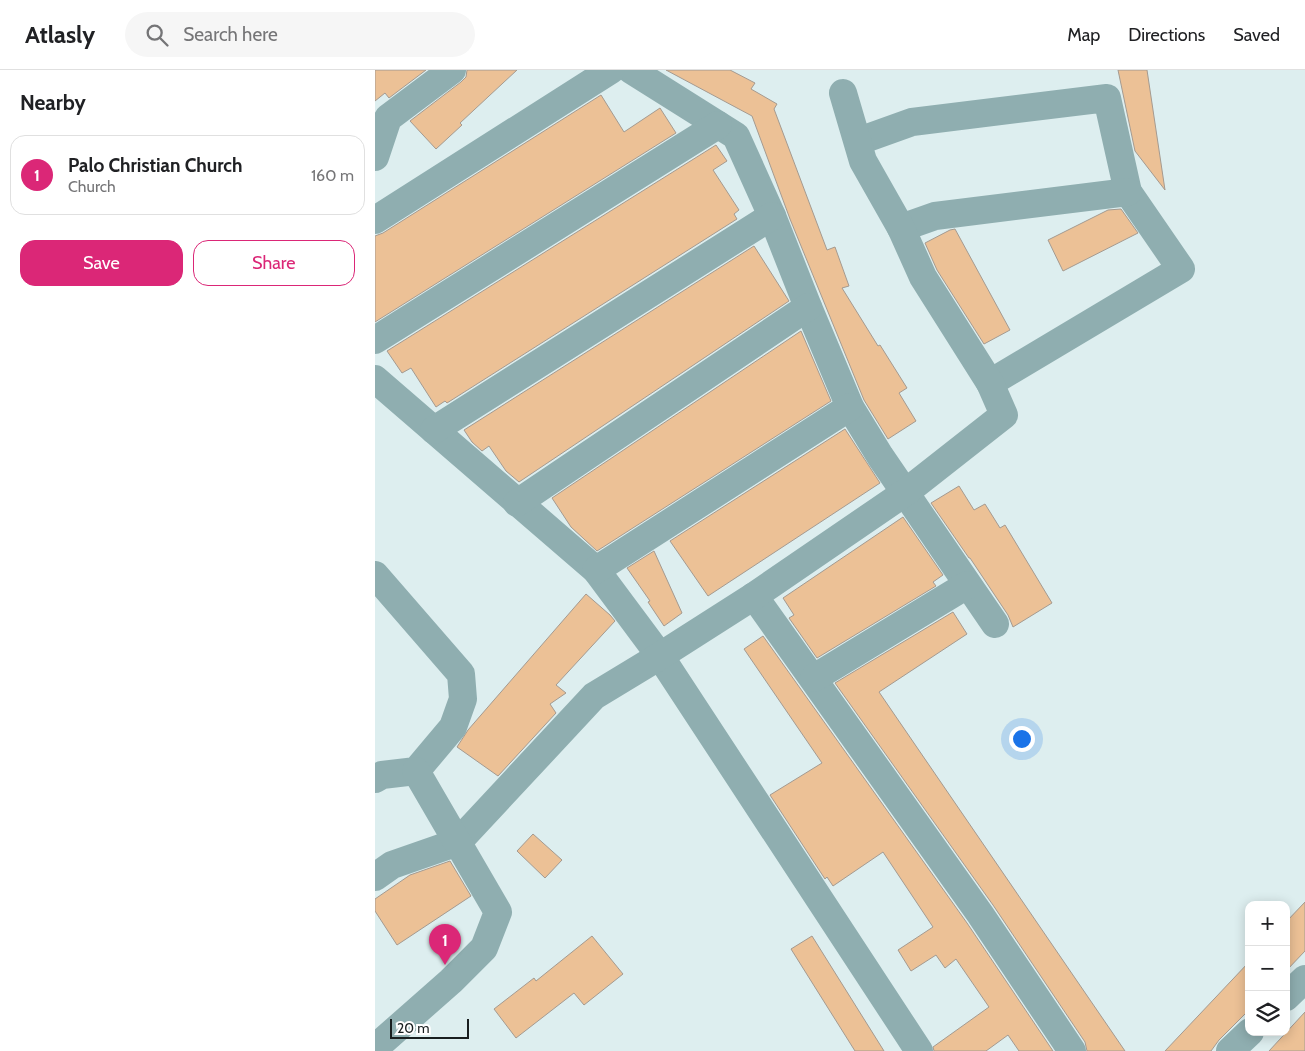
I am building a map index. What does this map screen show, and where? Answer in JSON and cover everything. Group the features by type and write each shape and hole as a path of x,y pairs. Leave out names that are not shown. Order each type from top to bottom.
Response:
{"street":[{"path":"375,157 387,118 452,70"},
{"path":"375,220 611,70"},
{"path":"631,70 737,136 850,407 880,456 995,624"},
{"path":"375,877 392,865 458,842 594,696 754,596 906,492 1004,414 990,383 923,277 901,228 863,161 859,141 843,94"},
{"path":"859,141 911,122 1107,98 1128,192 1181,269 990,383"},
{"path":"375,340 718,125"},
{"path":"901,228 935,216 1128,192"},
{"path":"434,430 771,216"},
{"path":"517,503 808,307"},
{"path":"375,379 597,570 660,656 919,1051"},
{"path":"597,570 850,407"},
{"path":"375,575 461,674 463,699 453,727 416,771 382,775 375,778"},
{"path":"814,678 967,585"},
{"path":"754,596 980,914 1072,1051"},
{"path":"375,1048 451,981 484,948 498,912 416,771"},
{"path":"1290,993 1305,979"},
{"path":"1231,1051 1246,1036"}],"building":[{"path":"375,70 426,70 389,98 385,93 375,101"},
{"path":"467,70 517,70 460,123 462,125 436,149 410,121 461,82 466,77"},
{"path":"666,70 730,70 755,83 751,89 777,104 774,109 827,250 835,247 849,286 842,288 907,388 899,393 916,421 888,439 864,400 790,219 752,116"},
{"path":"1118,70 1147,70 1165,190 1135,151"},
{"path":"601,95 624,132 660,108 676,133 375,322 375,236 383,233"},
{"path":"716,145 727,161 713,170 739,210 734,214 737,219 447,403 445,401 436,407 411,368 402,373 387,351"},
{"path":"1121,209 1138,233 1063,271 1048,240 1108,210"},
{"path":"955,229 1010,330 984,344 937,270 925,243"},
{"path":"754,246 789,301 519,482 506,471 489,446 482,451 472,442 464,430"},
{"path":"801,331 831,401 597,551 571,527 552,498"},
{"path":"845,429 880,483 708,596 670,541"},
{"path":"959,486 974,510 985,504 1000,528 1005,525 1052,603 1013,627 1008,615 931,503"},
{"path":"903,517 943,575 933,582 936,586 817,658 789,618 794,615 783,598"},
{"path":"654,551 682,613 664,626 648,602 650,601 627,568"},
{"path":"586,594 615,621 556,685 566,693 550,704 556,713 498,776 457,747 468,730"},
{"path":"953,612 967,634 879,692 1125,1051 1087,1051 1085,1042 993,905 835,683"},
{"path":"763,636 967,923 1053,1051 1019,1051 1008,1035 986,1051 934,1051 933,1047 989,1007 956,959 945,968 936,955 911,971 898,950 933,927 883,852 833,886 827,877 825,879 770,795 822,763 744,649"},
{"path":"533,834 562,860 545,878 517,851"},
{"path":"450,861 471,896 397,945 375,911 375,899 410,875"},
{"path":"1305,902 1305,951 1290,967 1290,946 1290,918"},
{"path":"592,936 623,974 584,1005 574,993 516,1038 494,1009 534,978 536,981"},
{"path":"812,936 884,1051 855,1051 791,949"},
{"path":"1245,966 1245,1014 1219,1040 1211,1051 1165,1051"},
{"path":"1305,1012 1305,1051 1269,1051 1283,1036 1290,1036 1290,1028"}],"place":[{"name":"Palo Christian Church","path":"445,965"}]}
